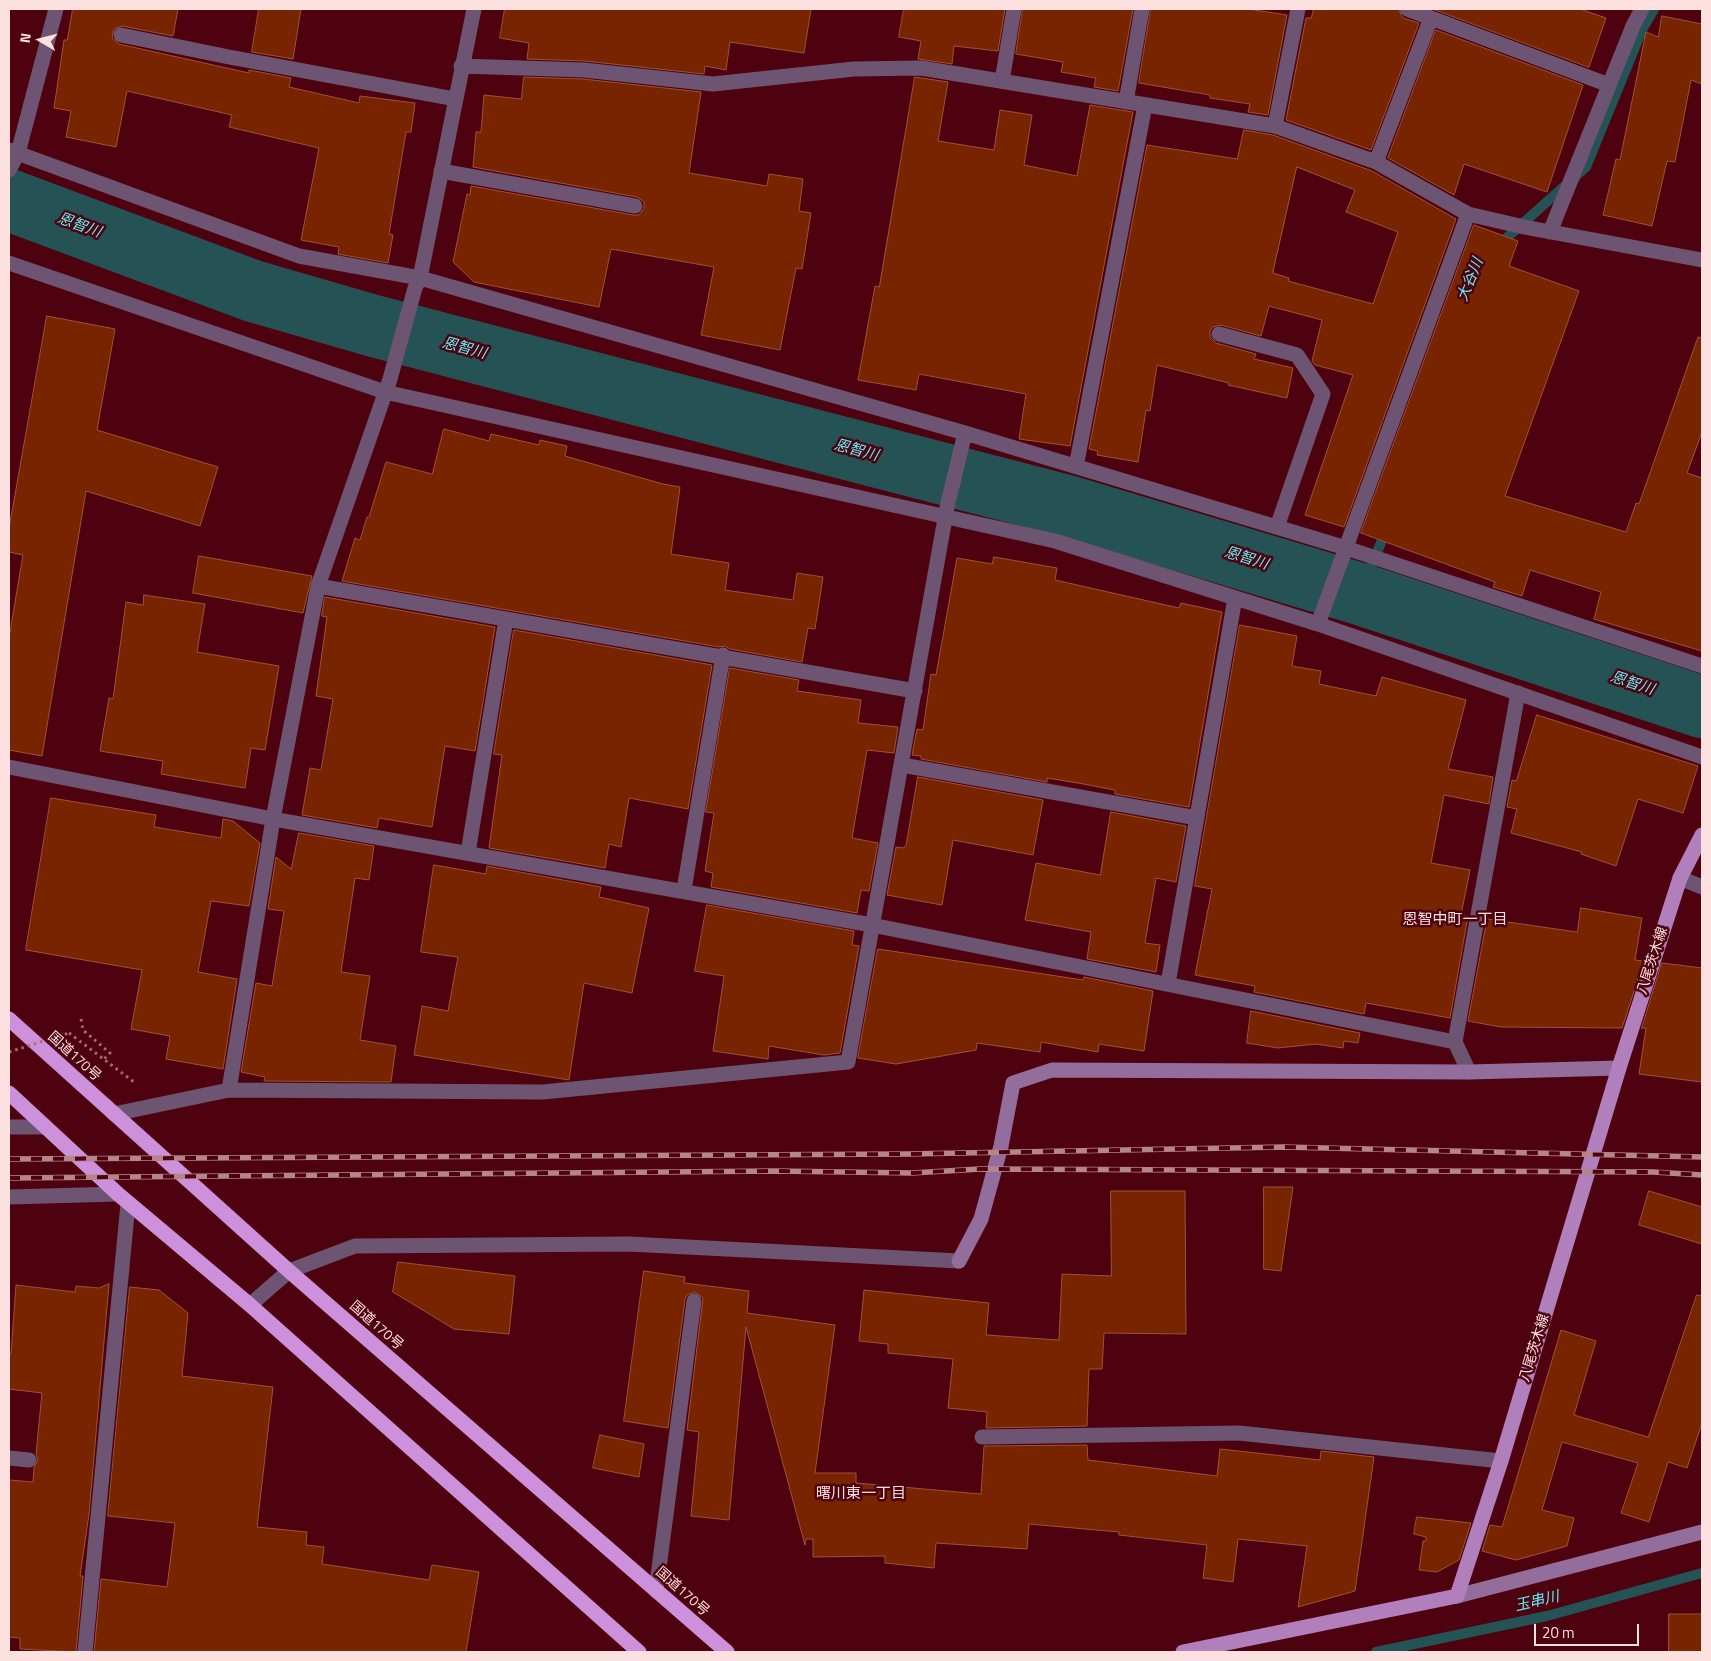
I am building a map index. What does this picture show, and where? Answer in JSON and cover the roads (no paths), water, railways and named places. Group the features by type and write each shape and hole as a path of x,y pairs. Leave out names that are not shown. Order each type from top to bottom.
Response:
{"highway":[{"name":"国道170号","path":"9,1019 289,1271 727,1652"},
{"path":"9,1093 123,1199 250,1305 639,1652"}],"main road":[{"name":"八尾茨木線","path":"1457,1596 1501,1461 1619,1068 1680,878 1702,835"},
{"path":"1183,1652 1457,1596"}],"street":[{"path":"56,9 12,159 299,256 418,283 965,433 1346,548 1702,666"},
{"path":"229,1090 273,819 318,586 388,386 418,283 474,9"},
{"path":"1002,81 1014,9"},
{"path":"1126,102 1142,9"},
{"path":"1275,126 1298,9"},
{"path":"1407,9 1609,85"},
{"path":"1550,232 1609,85 1642,9"},
{"path":"1376,162 1431,18"},
{"path":"122,35 455,99"},
{"path":"461,66 584,70 713,84 854,69 921,68 1275,126 1376,162 1468,214 1550,232 1702,260"},
{"path":"1076,467 1145,105"},
{"path":"441,171 635,206"},
{"path":"1319,620 1468,214"},
{"path":"9,262 388,386 946,512 1055,541 1235,598 1319,620 1518,693 1702,757"},
{"path":"1219,334 1297,355 1323,394 1277,527"},
{"path":"114,1114 229,1090 543,1092 848,1062 946,512 965,433"},
{"path":"318,586 723,655 915,691"},
{"path":"1168,984 1235,598"},
{"path":"468,853 506,619"},
{"path":"684,890 723,655"},
{"path":"1469,1072 1455,1042 1518,693"},
{"path":"902,765 1197,818"},
{"path":"9,767 273,819 684,890 872,925 1455,1042"},
{"path":"1680,878 1702,887"},
{"path":"250,1305 289,1271 355,1246 629,1244 959,1261 981,1219 1001,1146 1013,1083 1052,1070 1469,1072 1619,1068"},
{"path":"9,1127 45,1127"},
{"path":"9,1197 123,1199 85,1652"},
{"path":"656,1591 694,1301"},
{"path":"982,1437 1239,1433 1501,1461"},
{"path":"9,1458 29,1460"},
{"path":"1457,1596 1702,1532"}],"waterway":[{"name":"大谷川","path":"1500,248 1503,241 1586,167 1642,30 1654,9"},
{"name":"恩智川","path":"9,200 253,291 374,326 1067,506 1360,594 1702,707"},
{"name":"大谷川","path":"1360,594 1387,528"},
{"name":"玉串川","path":"1376,1652 1547,1616 1702,1573"}],"railway":[{"path":"9,1159 908,1154 1283,1147 1702,1157"},
{"path":"9,1178 775,1171 912,1173 980,1169 1653,1172 1702,1175"}],"district":[{"name":"恩智中町一丁目","path":"1455,920"},
{"name":"曙川東一丁目","path":"861,1494"}]}
